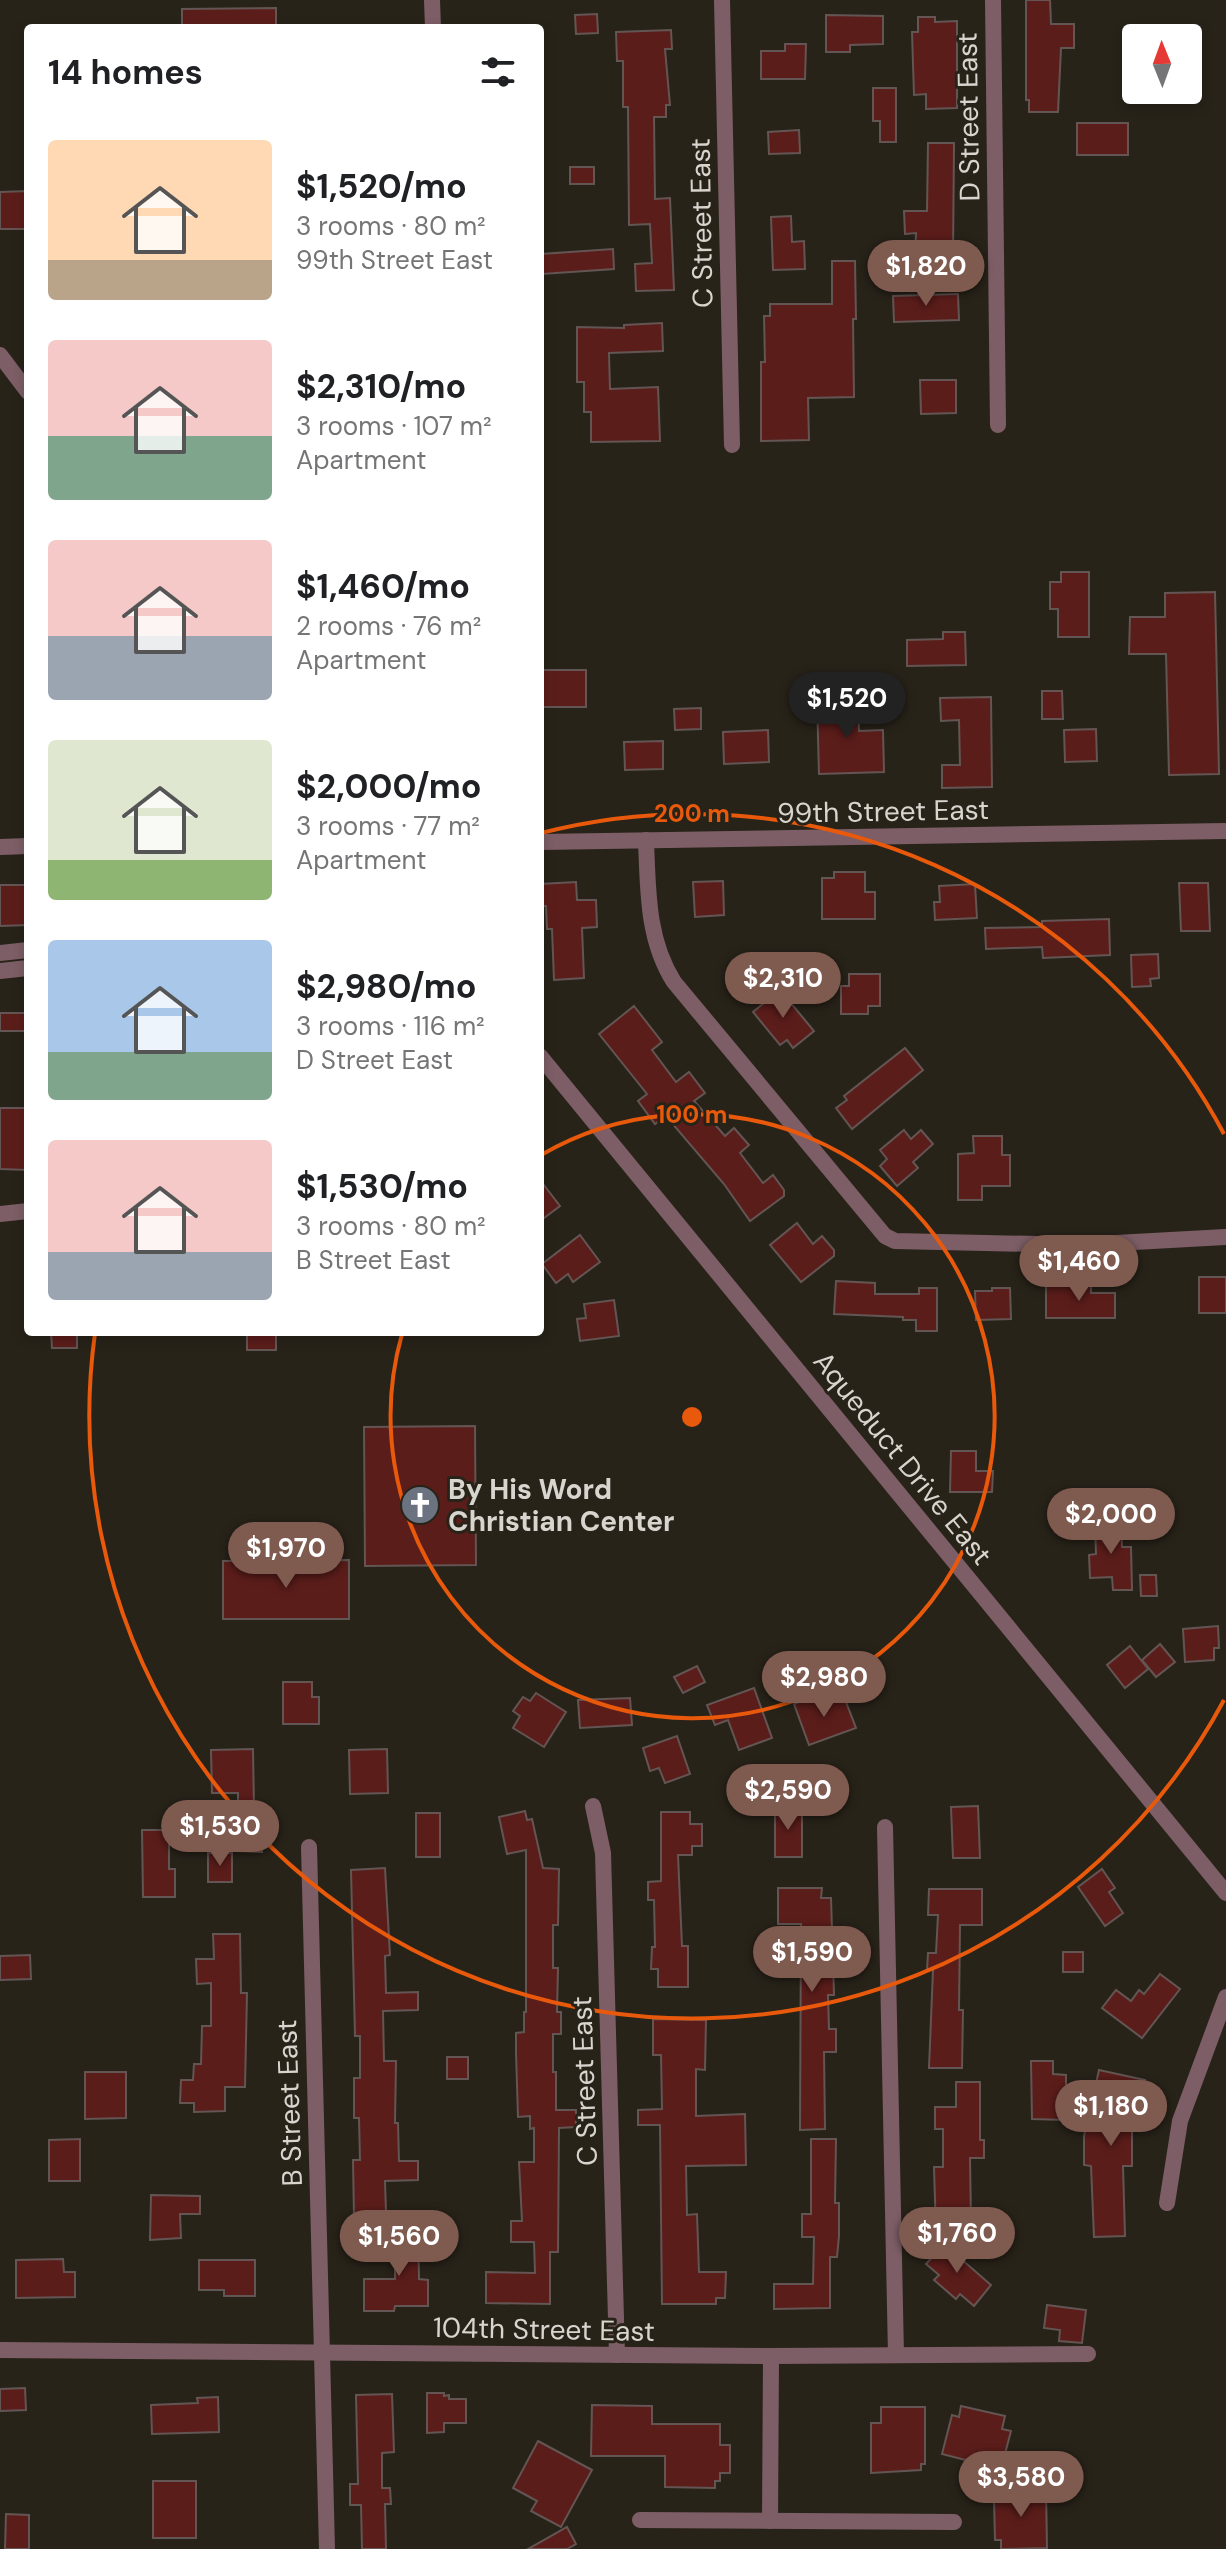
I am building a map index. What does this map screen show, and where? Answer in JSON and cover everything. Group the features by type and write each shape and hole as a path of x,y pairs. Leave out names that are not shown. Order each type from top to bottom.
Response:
{"street":[{"path":"432,0 433,24"},
{"name":"C Street East","path":"722,0 732,445"},
{"name":"D Street East","path":"993,0 998,425"},
{"path":"0,355 24,387"},
{"name":"99th Street East","path":"544,842 1226,831"},
{"path":"646,840 649,908 663,965 885,1236 895,1241 1080,1245 1225,1237"},
{"path":"0,847 24,846"},
{"path":"0,953 24,950"},
{"path":"0,971 24,968"},
{"name":"Aqueduct Drive East","path":"544,1061 1226,1893"},
{"path":"0,1214 24,1211"},
{"name":"C Street East","path":"593,1806 603,1853 617,2355"},
{"path":"885,1827 896,2355"},
{"name":"B Street East","path":"309,1847 327,2549"},
{"path":"1167,2203 1180,2121 1226,1997"},
{"name":"104th Street East","path":"0,2350 771,2356 1088,2354"},
{"path":"770,2521 771,2356"},
{"path":"640,2520 954,2522"}],"building":[{"path":"1026,0 1050,0 1051,24 1074,24 1074,48 1061,48 1058,112 1029,112 1029,100 1026,100"},
{"path":"276,8 276,24 182,24 182,9"},
{"path":"597,14 598,33 576,34 575,15"},
{"path":"826,15 883,16 883,44 850,45 850,52 826,52"},
{"path":"918,17 935,17 935,22 957,21 957,108 926,109 926,94 914,95 912,32 918,32"},
{"path":"671,30 672,49 665,49 670,105 666,105 666,117 654,117 655,199 670,198 674,290 636,291 635,264 652,263 650,224 629,225 628,107 623,107 623,61 617,61 616,32"},
{"path":"785,44 806,44 805,79 761,79 761,51 785,51"},
{"path":"873,88 896,88 896,142 880,142 880,121 873,121"},
{"path":"1077,123 1128,123 1128,155 1077,155"},
{"path":"799,130 800,153 769,154 768,132"},
{"path":"928,143 954,143 953,260 915,261 916,233 905,234 904,211 927,211"},
{"path":"570,167 594,167 594,184 570,184"},
{"path":"24,191 24,229 0,229 0,192"},
{"path":"791,216 792,242 804,241 805,269 773,270 771,217"},
{"path":"613,249 614,269 544,274 544,254"},
{"path":"832,261 855,261 854,397 808,398 809,440 761,441 764,316 770,316 770,304 832,304"},
{"path":"958,294 959,320 894,322 893,296"},
{"path":"662,323 663,351 609,353 610,389 658,387 660,441 591,442 591,412 584,412 584,382 577,382 577,327 624,328 624,325"},
{"path":"920,380 956,380 956,413 921,414"},
{"path":"1061,572 1089,572 1089,637 1058,637 1058,609 1050,609 1050,582 1061,582"},
{"path":"1215,592 1219,774 1169,775 1166,654 1129,654 1130,617 1165,617 1165,593"},
{"path":"943,632 965,632 966,665 907,666 907,640 943,639"},
{"path":"544,670 586,670 586,707 544,707"},
{"path":"1042,691 1062,691 1063,719 1042,719"},
{"path":"991,697 992,787 942,788 942,765 960,765 959,720 941,721 940,698"},
{"path":"858,699 859,731 883,730 884,772 819,774 817,700"},
{"path":"701,708 701,729 675,730 674,709"},
{"path":"1096,729 1097,761 1065,762 1064,730"},
{"path":"768,730 769,762 724,764 723,732"},
{"path":"663,741 663,769 625,770 624,742"},
{"path":"834,872 865,872 865,892 875,892 875,919 822,919 822,878 834,878"},
{"path":"723,881 724,915 695,917 693,882"},
{"path":"576,882 577,900 596,900 597,927 582,928 584,978 554,980 552,929 547,929 544,884"},
{"path":"1179,883 1208,883 1210,931 1181,931"},
{"path":"975,884 977,918 935,920 934,902 940,902 939,886"},
{"path":"0,885 24,885 24,925 0,926"},
{"path":"1109,919 1110,955 1043,958 1042,947 986,949 985,928 1042,927 1042,921"},
{"path":"1158,954 1159,978 1150,979 1151,986 1132,987 1131,955"},
{"path":"849,974 880,974 880,1006 868,1006 868,1014 841,1014 841,986 849,986"},
{"path":"780,990 814,1031 793,1048 787,1040 780,1045 753,1012"},
{"path":"634,1006 662,1042 652,1050 676,1082 689,1072 705,1093 694,1101 725,1136 734,1128 749,1145 740,1153 763,1183 773,1175 784,1190 784,1196 750,1221 724,1184 666,1116 655,1124 638,1101 647,1094 599,1034"},
{"path":"0,1013 24,1013 24,1031 0,1031"},
{"path":"905,1048 923,1070 852,1129 836,1108 847,1100 844,1096"},
{"path":"0,1108 24,1108 24,1170 0,1169"},
{"path":"904,1130 911,1139 921,1130 933,1144 913,1162 918,1168 897,1186 880,1166 887,1159 880,1150"},
{"path":"973,1136 1002,1136 1002,1155 1010,1155 1010,1186 982,1186 982,1200 958,1200 958,1154 974,1153"},
{"path":"544,1185 560,1206 544,1218"},
{"path":"797,1223 813,1244 822,1236 834,1250 834,1256 801,1282 770,1245"},
{"path":"580,1235 600,1262 573,1282 568,1274 556,1283 544,1262"},
{"path":"1199,1277 1226,1277 1226,1313 1199,1313"},
{"path":"836,1281 875,1283 875,1294 919,1294 919,1288 937,1288 937,1331 916,1331 916,1320 903,1320 903,1317 834,1314"},
{"path":"1046,1286 1091,1286 1091,1293 1115,1293 1115,1318 1046,1318"},
{"path":"992,1288 1010,1288 1011,1319 976,1320 975,1291 992,1291"},
{"path":"614,1300 619,1336 580,1341 577,1319 586,1318 584,1304"},
{"path":"51,1336 77,1336 77,1348 52,1348"},
{"path":"247,1336 276,1336 276,1350 247,1350"},
{"path":"475,1426 476,1565 365,1566 364,1427"},
{"path":"951,1451 976,1451 976,1471 993,1471 992,1492 950,1492"},
{"path":"1095,1521 1121,1521 1122,1547 1131,1547 1132,1590 1113,1590 1112,1577 1090,1578 1089,1555 1096,1554"},
{"path":"349,1560 349,1619 223,1619 223,1561"},
{"path":"1140,1575 1156,1575 1157,1596 1141,1596"},
{"path":"1218,1626 1219,1648 1214,1648 1214,1660 1185,1662 1183,1629"},
{"path":"1160,1644 1175,1662 1156,1677 1142,1660"},
{"path":"1130,1646 1148,1669 1125,1688 1107,1665"},
{"path":"697,1666 705,1682 683,1693 674,1677"},
{"path":"283,1682 312,1682 312,1697 319,1697 319,1724 283,1724"},
{"path":"754,1688 772,1738 739,1750 728,1720 715,1725 707,1705"},
{"path":"536,1693 566,1712 544,1747 513,1728 520,1716 513,1711 523,1697 530,1701"},
{"path":"814,1696 818,1706 844,1697 856,1728 809,1745 794,1704"},
{"path":"630,1698 632,1725 580,1728 578,1700"},
{"path":"677,1736 690,1774 665,1783 659,1768 650,1771 643,1748"},
{"path":"253,1749 254,1809 262,1809 262,1852 238,1851 238,1793 212,1793 211,1750"},
{"path":"387,1749 388,1793 350,1794 349,1750"},
{"path":"775,1806 802,1806 802,1857 775,1857"},
{"path":"978,1806 980,1858 953,1858 951,1807"},
{"path":"525,1811 527,1820 532,1819 543,1868 559,1869 558,1925 553,1925 553,1968 558,1968 557,2012 561,2012 561,2034 553,2034 553,2072 556,2072 556,2110 576,2110 576,2127 559,2128 558,2252 550,2252 550,2304 486,2303 486,2272 535,2273 534,2242 511,2242 511,2221 522,2221 519,2162 534,2162 534,2128 530,2129 530,2116 518,2117 516,2053 516,2033 524,2032 526,2012 526,1850 507,1854 499,1817"},
{"path":"661,1812 690,1812 690,1824 702,1824 702,1846 692,1846 692,1855 678,1855 682,1946 688,1946 688,1987 658,1987 658,1969 651,1969 652,1947 655,1947 654,1900 648,1900 648,1882 661,1881"},
{"path":"416,1813 440,1813 440,1857 416,1857"},
{"path":"142,1830 169,1830 169,1869 175,1869 175,1897 143,1897"},
{"path":"208,1853 232,1853 232,1882 208,1882"},
{"path":"385,1868 390,1955 385,1956 386,1993 418,1992 418,2010 383,2011 384,2061 396,2061 395,2123 398,2123 399,2161 418,2161 418,2180 385,2181 386,2212 392,2211 393,2242 360,2243 354,2217 353,2160 360,2160 359,2118 354,2118 354,2078 360,2078 360,2036 355,2036 351,1870"},
{"path":"1102,1869 1115,1888 1109,1892 1123,1913 1105,1926 1078,1887"},
{"path":"778,1888 822,1888 821,1898 831,1898 834,1995 828,1995 829,2029 836,2029 836,2052 824,2052 825,2129 800,2130 801,1924 778,1924"},
{"path":"929,1889 982,1889 982,1925 960,1925 962,2068 929,2068 933,1970 927,1970 928,1953 936,1953 938,1915 928,1915"},
{"path":"213,1934 240,1934 241,1993 247,1993 245,2087 225,2087 225,2111 194,2112 194,2103 180,2103 181,2080 193,2080 194,2064 201,2064 202,2026 211,2026 211,1983 197,1984 196,1959 214,1959"},
{"path":"1063,1952 1083,1952 1083,1972 1063,1972"},
{"path":"30,1955 31,1979 0,1980 0,1956"},
{"path":"1160,1974 1180,1989 1142,2038 1102,2008 1116,1990 1131,2001 1139,1990 1144,1994"},
{"path":"653,2019 706,2020 705,2070 696,2069 696,2116 745,2114 746,2165 686,2166 687,2215 697,2214 699,2272 726,2272 725,2298 716,2298 716,2304 662,2304 660,2125 638,2125 638,2110 662,2109 661,2055 653,2055"},
{"path":"447,2057 468,2057 468,2079 447,2079"},
{"path":"1031,2061 1053,2061 1053,2074 1066,2075 1066,2120 1032,2119"},
{"path":"1099,2070 1145,2080 1137,2118 1132,2117 1132,2166 1123,2166 1125,2236 1094,2237 1091,2166 1084,2165 1084,2136"},
{"path":"85,2072 126,2072 126,2118 85,2119"},
{"path":"956,2082 980,2082 980,2140 984,2140 984,2158 970,2158 971,2222 966,2222 966,2234 936,2233 934,2167 943,2167 943,2129 935,2129 935,2107 956,2107"},
{"path":"80,2139 80,2181 49,2181 49,2140"},
{"path":"811,2139 836,2139 835,2203 839,2203 839,2236 837,2257 830,2257 830,2308 774,2309 774,2284 813,2284 814,2237 802,2237 802,2214 811,2214"},
{"path":"151,2195 200,2196 200,2214 180,2214 181,2238 150,2240"},
{"path":"395,2228 418,2228 419,2279 428,2280 428,2306 395,2306 394,2311 364,2311 364,2279 395,2279"},
{"path":"936,2237 991,2285 974,2306 960,2294 956,2299 934,2280 939,2275 926,2264 936,2253"},
{"path":"63,2259 64,2272 75,2272 75,2297 16,2298 16,2260"},
{"path":"199,2260 255,2260 255,2296 224,2296 224,2290 199,2290"},
{"path":"1047,2305 1086,2310 1082,2343 1059,2341 1060,2330 1044,2328"},
{"path":"25,2388 26,2410 0,2411 0,2389"},
{"path":"427,2393 444,2393 444,2396 449,2395 449,2399 466,2399 466,2423 444,2423 444,2432 427,2433"},
{"path":"392,2394 394,2452 382,2453 382,2488 390,2488 391,2504 385,2504 386,2549 362,2549 361,2505 350,2505 350,2484 358,2484 356,2395"},
{"path":"218,2397 219,2432 152,2434 151,2405 198,2403 197,2398"},
{"path":"592,2405 652,2406 652,2424 720,2424 720,2445 730,2445 730,2473 720,2473 720,2481 715,2481 715,2488 665,2487 665,2456 591,2456"},
{"path":"961,2406 1005,2416 1002,2429 1011,2431 1001,2469 942,2454 952,2415 959,2417"},
{"path":"881,2407 925,2407 925,2464 921,2464 921,2470 871,2473 871,2423 881,2423"},
{"path":"538,2441 592,2470 561,2527 531,2511 537,2501 513,2488"},
{"path":"153,2481 196,2481 196,2538 153,2538"},
{"path":"1046,2488 1047,2548 1001,2549 1001,2540 995,2540 994,2500 1000,2500 1000,2490"},
{"path":"6,2514 29,2515 29,2549 5,2549"},
{"path":"567,2527 576,2544 567,2549 528,2549"}],"place":[{"name":"By His Word Christian Center","path":"420,1505"}]}
